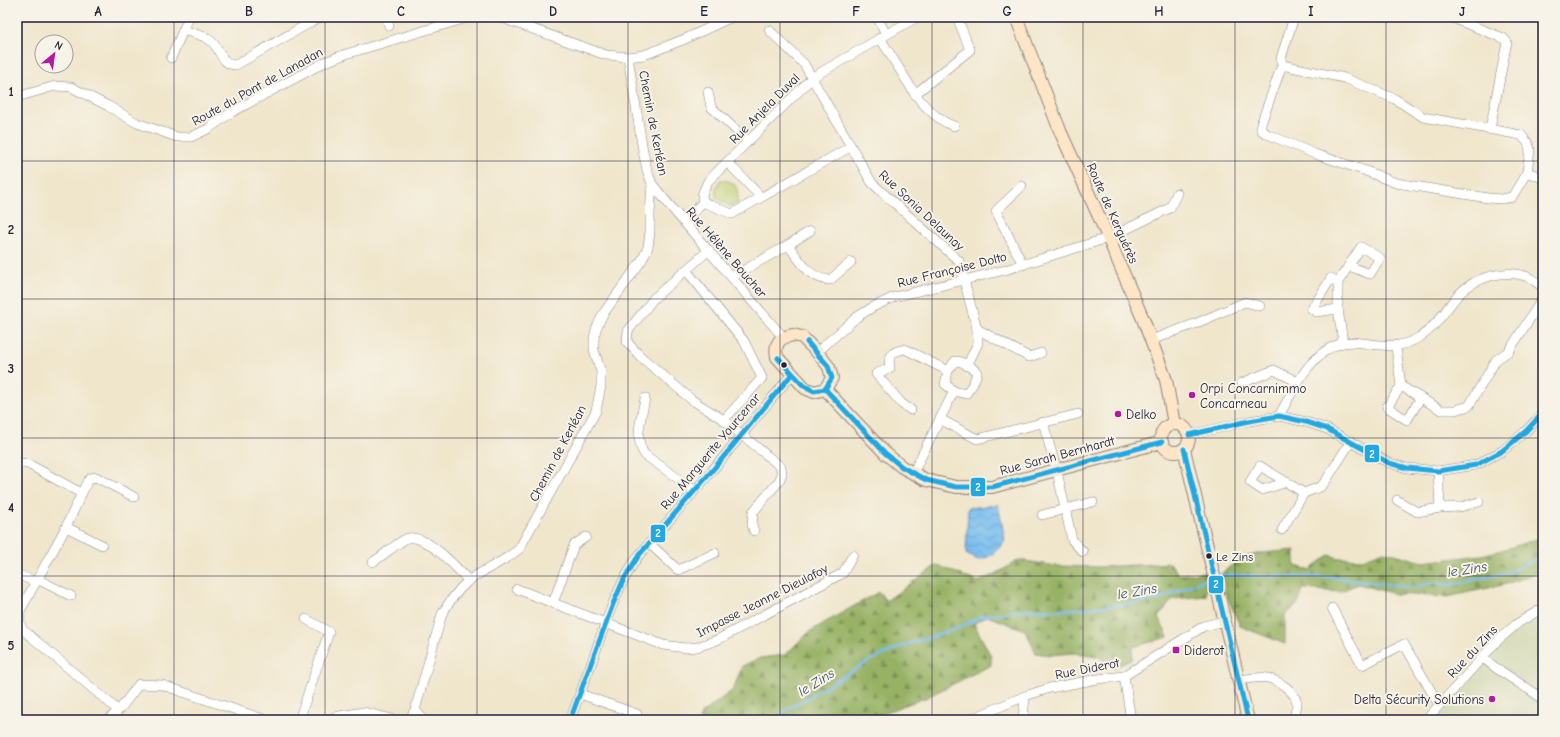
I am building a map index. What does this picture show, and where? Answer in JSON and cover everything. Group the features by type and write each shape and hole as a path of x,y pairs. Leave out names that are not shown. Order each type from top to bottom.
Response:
{"street":[{"path":"171,58 189,17"},
{"path":"183,30 209,39 225,62 229,65 236,65 320,17"},
{"name":"Route du Pont de Lanadan","path":"17,98 55,86 71,87 137,123 177,137 191,137 208,129 232,112 325,62 346,54 470,17"},
{"path":"499,17 606,55 628,57 644,55 685,39 732,17"},
{"path":"877,17 883,36 915,94 921,102 945,123 954,126"},
{"name":"Rue Anjela Duval","path":"703,202 702,195 708,181 813,77 917,17"},
{"path":"915,94 970,50 958,17"},
{"name":"Route de Kerguérès","path":"1016,17 1060,133 1126,277 1151,340 1166,380 1174,424"},
{"path":"1282,65 1344,78 1395,99 1423,117 1521,135 1528,143 1530,150 1527,172 1512,197 1502,199 1488,198 1396,183 1315,154 1267,134 1261,130 1261,124 1282,65 1281,58 1294,17"},
{"path":"1450,17 1503,38 1507,42 1490,129"},
{"name":"Rue Sonia Delaunay","path":"769,30 804,64 813,77 850,148 872,183 959,261 978,343 967,366"},
{"name":"Chemin de Kerléan","path":"415,710 442,614 458,591 469,581 501,563 519,549 596,411 601,386 601,372 594,350 596,329 603,314 642,260 645,254 650,232 652,184 643,151 628,57"},
{"path":"708,92 711,107 748,142"},
{"path":"684,222 703,202 732,214 850,148"},
{"path":"727,162 762,197"},
{"path":"1527,172 1543,178"},
{"name":"Rue Hélène Boucher","path":"652,184 783,337"},
{"path":"1022,186 996,211 1023,265"},
{"name":"Rue Françoise Dolto","path":"816,352 857,317 894,297 1023,265 1108,238 1170,208 1177,193"},
{"path":"732,277 810,231"},
{"path":"788,245 813,276 822,280 830,280 851,262"},
{"path":"709,250 654,298 628,331 628,342 640,356 692,400 724,420 781,468 782,474 779,481 753,512 752,525 754,531"},
{"path":"1343,343 1338,309 1338,282 1349,266"},
{"path":"686,270 744,341 762,378 724,420"},
{"path":"1279,416 1298,382 1320,355 1343,343 1359,343 1396,347 1420,337 1428,331 1459,294 1476,281 1492,276 1518,274 1527,277 1543,288"},
{"path":"1338,282 1331,278 1312,309 1316,312 1338,309"},
{"path":"1401,386 1420,399 1441,410 1455,410 1469,406 1496,360 1509,351 1543,298"},
{"path":"1151,340 1197,323 1245,302 1260,306"},
{"path":"976,330 1030,357 1041,353"},
{"path":"793,335 802,337 816,352 829,367 832,378 825,389 814,392 805,388 792,374 777,357 776,350 778,343 783,337 793,335"},
{"path":"1396,347 1401,386 1388,407 1407,420 1420,399"},
{"path":"911,410 902,404 876,374 890,368 889,360 892,354 905,349 948,372"},
{"path":"956,361 959,361 967,366 977,373 973,384 966,394 954,391 944,384 948,372 956,361"},
{"path":"1242,383 1274,370 1298,382"},
{"name":"Rue Marguerite Yourcenar","path":"570,720 605,622 617,592 630,568 792,374"},
{"name":"Rue Sarah Bernhardt","path":"825,389 885,454 902,467 926,480 956,487 992,486 1162,442"},
{"path":"913,473 954,391"},
{"path":"645,398 639,440 640,448 645,455 694,490"},
{"path":"940,420 977,438 1078,414"},
{"path":"1189,435 1249,421 1279,416 1306,422 1327,429 1389,463 1407,468 1438,471 1476,465 1502,451 1526,431 1543,414"},
{"path":"1043,422 1072,540 1083,552"},
{"path":"1174,424 1185,428 1189,435 1189,443 1180,452 1171,452 1162,442 1163,432 1169,426 1174,424"},
{"path":"1282,530 1304,493 1320,487 1325,482 1351,442"},
{"path":"1184,449 1240,680 1248,720"},
{"path":"17,464 22,463 30,466 81,493"},
{"path":"1438,471 1440,508"},
{"path":"118,710 22,629 20,612 66,527 87,482 91,478 96,477 134,497"},
{"path":"1286,482 1304,493"},
{"path":"1397,500 1417,512 1440,508 1460,507 1479,502"},
{"path":"1042,515 1093,502"},
{"path":"66,527 102,545"},
{"path":"554,603 574,545 586,537"},
{"path":"373,562 407,538 419,538 452,562 469,581"},
{"path":"649,544 678,570 715,553"},
{"name":"Impasse Jeanne Dieulafoy","path":"517,589 663,645 686,648 697,647 717,640 843,573 853,555"},
{"path":"17,574 71,596"},
{"path":"1332,608 1362,665 1404,644 1439,705"},
{"name":"Rue du Zins","path":"1426,720 1498,640 1518,623 1543,608"},
{"path":"299,720 329,632 306,618"},
{"name":"Rue Diderot","path":"969,720 1025,696 1057,687 1098,679 1124,676 1204,626 1225,621"},
{"path":"1482,656 1496,668 1536,695"},
{"path":"1124,676 1131,720"},
{"path":"1240,680 1267,678 1284,686 1296,699 1297,705 1294,718"},
{"path":"108,720 139,684 162,685 266,720"},
{"path":"580,694 638,714"},
{"path":"1024,720 1025,696"},
{"path":"408,720 415,710 424,720"},
{"path":"326,720 364,712 396,720"}],"shaded area":[{"path":"1543,616 1543,720 1434,720 1499,641"}],"green space":[{"path":"720,180 733,183 738,193 738,203 730,206 716,197 716,188"},
{"path":"1543,537 1543,567 1533,574 1507,584 1447,597 1395,594 1358,584 1340,592 1303,589 1298,604 1285,615 1285,644 1240,626 1226,594 1222,573 1241,558 1262,553 1295,550 1295,566 1310,570 1329,555 1339,558 1362,559 1384,551 1423,562 1482,555"},
{"path":"1019,560 1056,566 1099,567 1170,563 1179,575 1206,572 1206,596 1173,599 1158,617 1168,637 1133,647 1132,659 1114,668 1099,657 1085,654 1073,653 1049,655 1036,653 1025,630 987,616 974,624 991,656 991,665 925,698 873,717 858,712 840,720 699,720 702,713 733,690 742,666 760,658 785,655 809,632 879,592 886,601 937,565 978,582 994,575"}],"water":[{"path":"998,505 1005,540 999,548 983,559 978,560 966,554 968,508"}],"waterway":[{"name":"le Zins","path":"1218,575 1327,577 1417,587 1434,582 1451,585 1510,572 1543,556"},
{"name":"le Zins","path":"774,720 790,708 871,660 903,646 956,629 983,616 1029,609 1080,609 1138,603 1159,599 1211,577"}],"transit line":[{"name":"2","path":"807,342 828,366"},
{"name":"2","path":"807,342 828,366"},
{"name":"2","path":"778,358 803,385"},
{"name":"2","path":"778,358 803,385"},
{"name":"2","path":"803,385 814,391 825,389 832,378 828,366"},
{"name":"2","path":"570,720 613,604 624,579 639,555 711,472 792,374"},
{"name":"2","path":"825,389 885,453 902,467 926,480 956,487 992,487 1162,442"},
{"name":"2","path":"1189,435 1249,421 1279,416 1306,422 1327,429 1389,463 1407,468 1438,471 1476,465 1502,451 1526,431 1543,413"},
{"name":"2","path":"1184,449 1248,720"}],"place":[{"name":"Orpi Concarnimmo Concarneau","path":"1192,395"},
{"name":"Delko","path":"1118,414"},
{"name":"Le Zins","path":"1209,556"},
{"name":"Diderot","path":"1176,650"},
{"name":"Delta Sécurity Solutions","path":"1492,699"}]}
